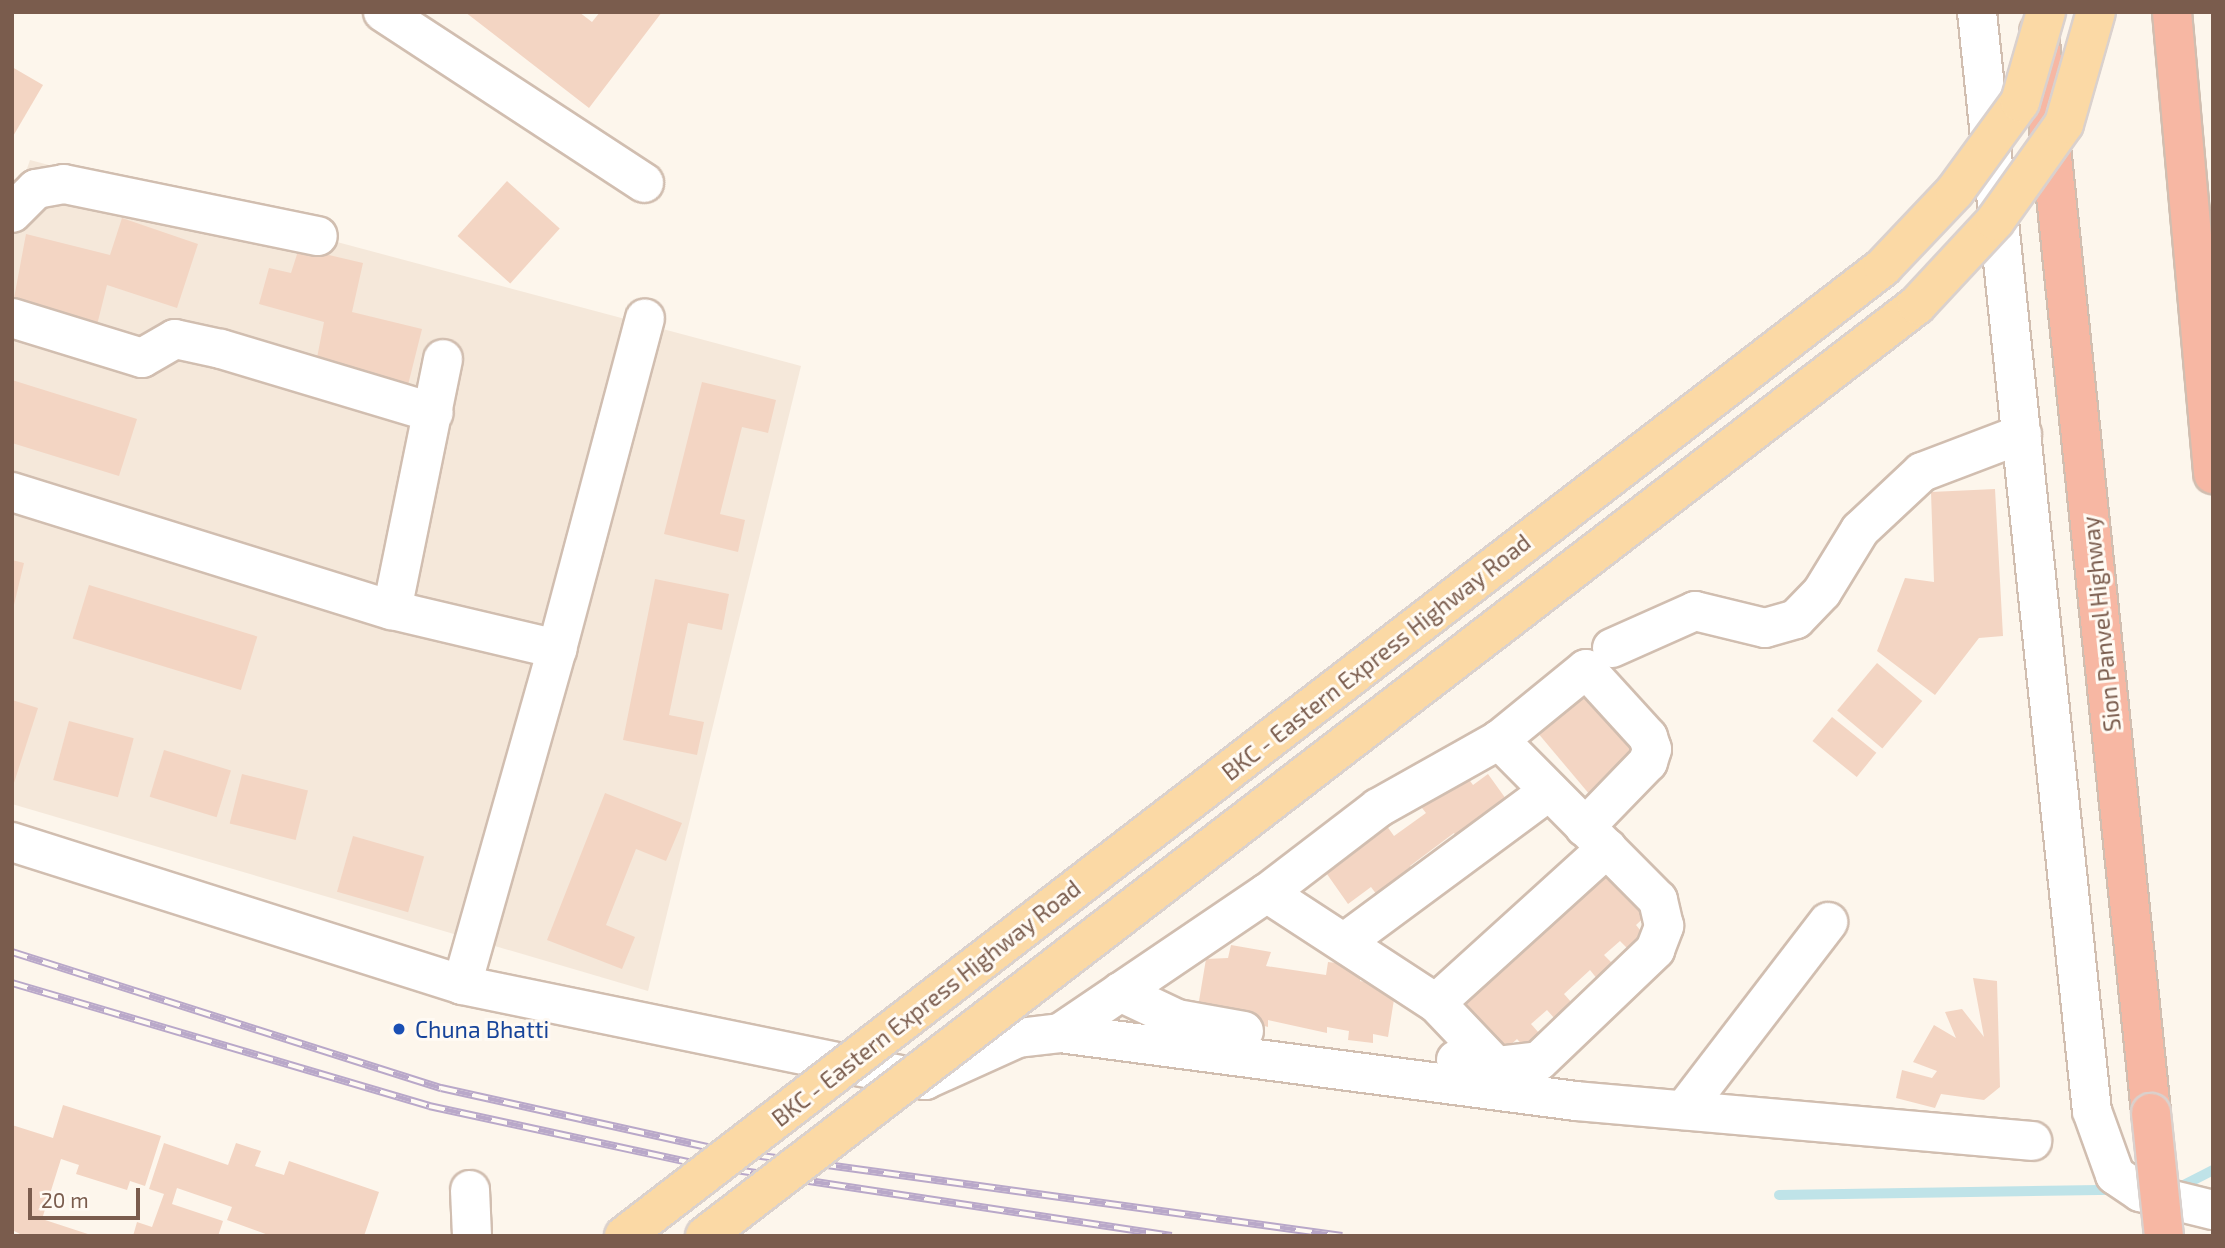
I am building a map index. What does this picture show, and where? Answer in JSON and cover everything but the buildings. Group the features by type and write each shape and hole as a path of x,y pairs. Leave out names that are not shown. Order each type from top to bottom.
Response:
{"highway":[{"name":"Sion Panvel Highway","path":"2037,12 2164,1236"},
{"path":"2172,12 2199,131 2213,474"}],"main road":[{"name":"BKC - Eastern Express Highway Road","path":"624,1236 1882,267 1955,191 2020,102 2046,12"},
{"path":"705,1236 1917,305 1995,220 2064,124 2096,12"}],"street":[{"path":"383,12 644,183"},
{"path":"1977,12 2092,1111 2127,1184 2213,1210"},
{"path":"12,212 36,189 64,184 318,236"},
{"path":"12,318 142,358 175,340 221,349 433,413"},
{"path":"462,985 557,649 645,318"},
{"path":"392,610 443,359"},
{"path":"1612,648 1695,611 1765,628 1796,619 1822,592 1860,530 1922,472 2022,434"},
{"path":"12,492 392,610 557,649"},
{"path":"1060,1033 1267,893 1378,808 1499,740 1576,672 1592,672 1648,737 1652,749 1648,762 1596,838 1436,1003"},
{"path":"1120,992 1197,1025 1496,1066 1539,1061 1655,950 1664,926 1658,900 1499,740"},
{"path":"1345,942 1549,791"},
{"path":"12,842 462,985 925,1080 1018,1038 1060,1033 1552,1099 2032,1141"},
{"path":"1267,893 1436,1003 1496,1066"},
{"path":"1684,1110 1828,922"},
{"path":"470,1190 472,1236"}],"shaded area":[{"path":"30,160 801,366 648,991 12,804 12,212"}],"waterway":[{"path":"2174,1190 2213,1170"},
{"path":"1779,1195 2116,1190"}],"railway":[{"path":"12,952 441,1088 725,1151 1342,1236"},
{"path":"12,983 429,1106 703,1165 1172,1236"}],"place":[{"name":"Chuna Bhatti","path":"399,1029"}]}
